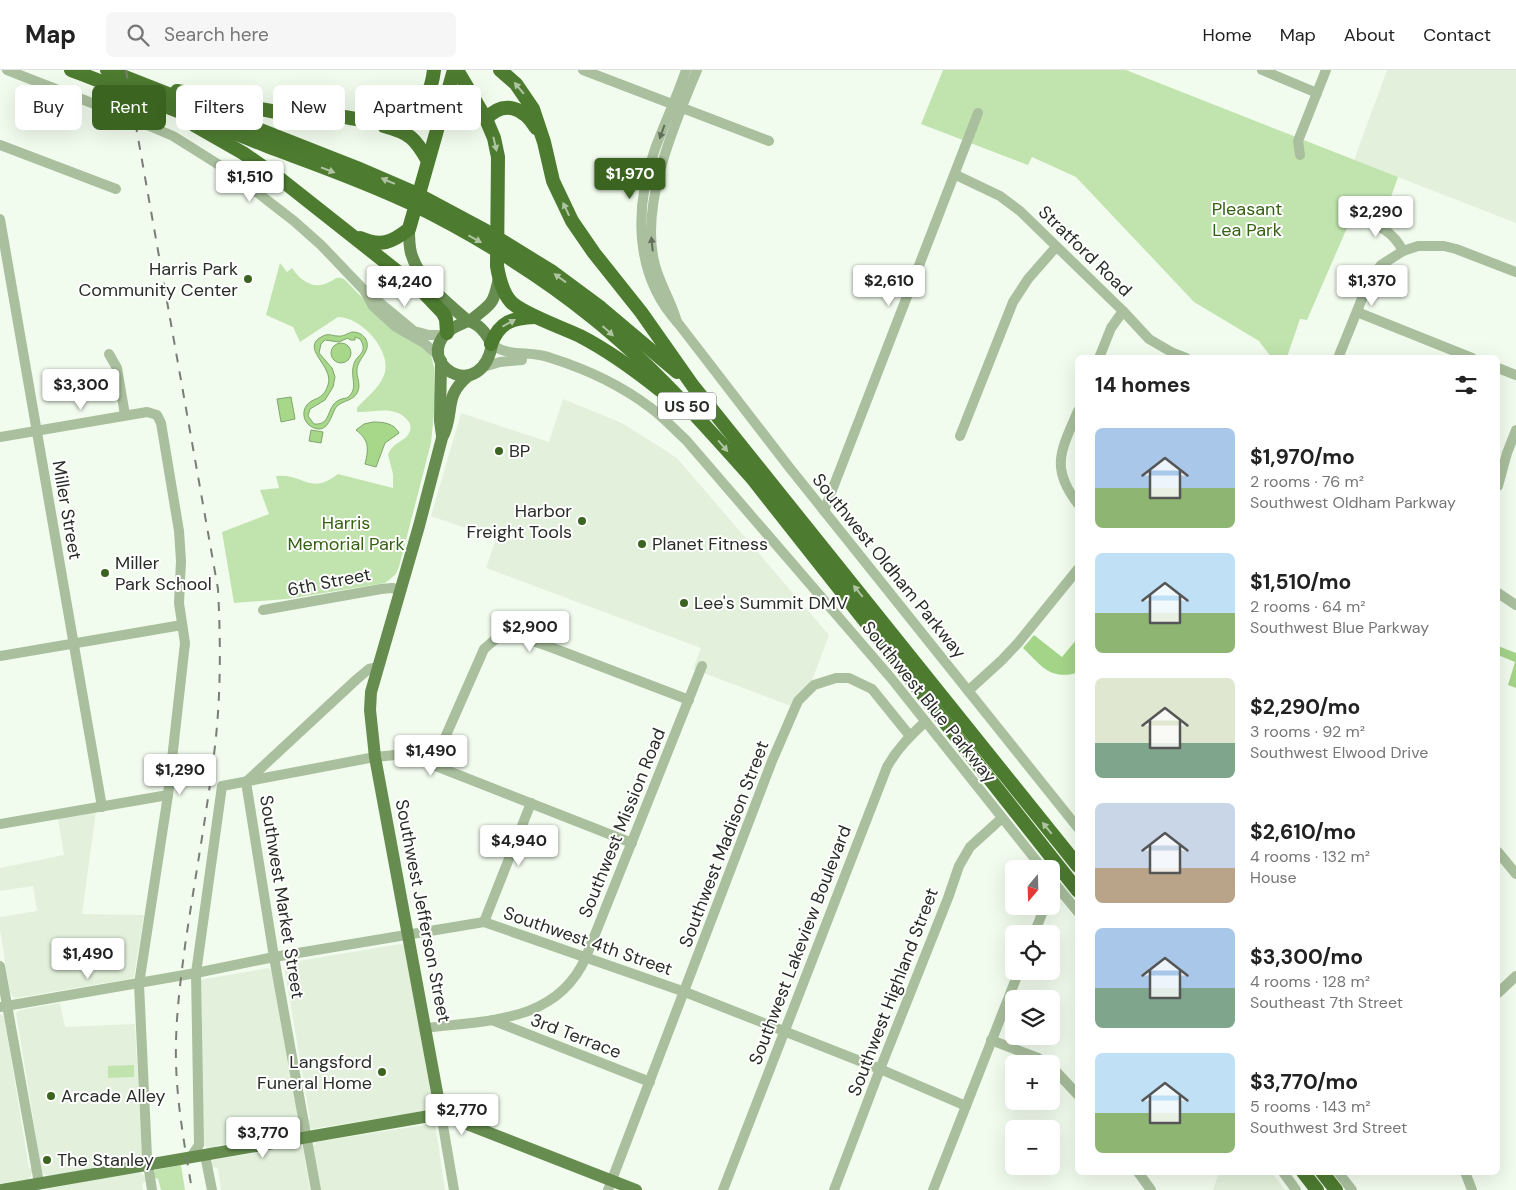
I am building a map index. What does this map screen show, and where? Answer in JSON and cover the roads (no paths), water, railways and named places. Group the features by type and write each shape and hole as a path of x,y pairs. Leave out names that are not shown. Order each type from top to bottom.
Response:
{"highway":[{"name":"US 50","path":"71,70 122,85"},
{"name":"US 50","path":"107,70 136,85"},
{"path":"431,85 434,70"},
{"path":"348,232 375,243 393,240 410,226 455,70"},
{"path":"455,70 486,118 494,138 498,157 498,272 512,302 582,337 631,368 704,424"},
{"path":"500,70 516,84 533,109 544,142 553,181 572,221 594,253 641,312 693,386"},
{"path":"166,94 201,94 273,111 341,116 355,119"},
{"name":"US 50","path":"166,99 357,168 415,193 486,231 551,271 601,308 693,386 1075,862"},
{"name":"US 50","path":"166,100 410,203 483,243 544,282 593,317 644,364 704,424 752,478 1075,887"},
{"path":"166,102 243,152 279,178 438,306 446,319 446,334"},
{"path":"486,118 498,109 514,109 531,120 544,142"},
{"path":"398,130 411,136 416,142 426,166"},
{"path":"491,345 497,331 507,322 521,317 537,316"},
{"path":"1305,1175 1317,1190"},
{"path":"1324,1175 1336,1190"}],"main road":[{"path":"410,226 411,253 420,272 438,294 469,321 485,332 491,345 487,360 480,368 468,376 462,377 451,372 440,359 440,342 446,334 469,321 487,308 495,297 498,272"},
{"name":"Southwest Jefferson Street","path":"440,359 440,421 442,438"},
{"name":"Southwest Jefferson Street","path":"441,1114 375,757 370,710 371,692 442,438 449,419 451,396 457,385 468,376"},
{"path":"2,1190 40,1187 148,1164 190,1158 206,1152 441,1114 610,1185 636,1190"}],"street":[{"path":"7,70 173,136 232,172 294,221 321,245 364,290 377,299 402,323 414,331 429,335 446,334"},
{"path":"583,70 769,141"},
{"name":"Southwest Oldham Parkway","path":"686,70 673,131 655,193 647,210 655,265 674,307 678,323 824,510 1075,824"},
{"name":"Southwest Oldham Parkway","path":"677,106 697,70"},
{"path":"1262,70 1317,92"},
{"path":"1300,155 1298,141 1326,70"},
{"path":"824,510 902,306 956,175 978,113"},
{"path":"0,145 116,189"},
{"name":"Stratford Road","path":"956,175 1000,196 1032,223 1123,311 1149,339 1176,355"},
{"path":"1358,218 1383,228 1398,241 1403,251"},
{"name":"Miller Street","path":"0,220 102,807"},
{"path":"1339,355 1370,279 1381,266 1403,251 1418,246 1444,246 1516,272"},
{"path":"960,436 1013,302 1028,280 1056,247"},
{"path":"364,290 373,306 390,322 424,343 440,359"},
{"path":"1100,355 1111,328 1123,311"},
{"path":"1357,312 1450,353"},
{"name":"Southwest Blue Parkway","path":"491,345 507,353 550,357 617,386 652,408 686,440 892,678 1036,860"},
{"path":"109,354 117,368 126,415"},
{"name":"Southwest Blue Parkway","path":"480,368 500,362 518,360 566,364"},
{"path":"1500,369 1516,375"},
{"path":"0,438 146,412 157,415 161,422 179,531 181,561 179,604 185,643 168,795 139,984 148,1164 152,1190"},
{"path":"1075,418 1063,447 1060,463 1063,481 1068,492 1075,500"},
{"path":"1500,479 1516,430"},
{"path":"968,691 1013,648 1075,573"},
{"name":"6th Street","path":"263,610 381,589 392,588 401,590"},
{"path":"1500,594 1516,605"},
{"path":"0,656 182,624"},
{"path":"433,765 484,649 492,641 505,634 513,634 689,700"},
{"name":"Southwest Mission Road","path":"426,1028 491,1020 526,1013 551,1001 572,982 586,957 702,666"},
{"name":"Southwest Market Street","path":"316,1190 274,957 246,782 357,678 369,669 378,667"},
{"name":"Southwest Madison Street","path":"610,1185 772,761 791,714 802,696 814,685 836,678 849,678 872,690 910,736"},
{"name":"Southwest Lakeview Boulevard","path":"723,1190 887,767 895,752 925,722"},
{"path":"212,1190 206,1152 196,973 222,786 375,757 405,754 632,843"},
{"path":"0,824 168,795"},
{"path":"484,922 531,803"},
{"name":"Southwest Highland Street","path":"834,1190 960,866 970,847 1002,818"},
{"path":"1500,854 1516,874"},
{"path":"1060,893 1075,909"},
{"name":"Southwest 4th Street","path":"3,1007 139,984 274,957 484,922 684,992 880,1069 966,1106"},
{"path":"0,966 3,1007 40,1187"},
{"path":"1500,992 1516,976"},
{"path":"933,1190 1015,980"},
{"name":"3rd Terrace","path":"491,1020 650,1082"},
{"path":"991,1040 1030,1055"},
{"path":"1060,1076 1075,1092"},
{"name":"Southwest Jefferson Street","path":"441,1114 454,1190"},
{"path":"1140,1175 1151,1190"},
{"path":"1285,1175 1296,1190"},
{"path":"1340,1175 1352,1190"},
{"path":"1466,1175 1472,1190"}],"railway":[{"path":"126,70 218,589 220,632 218,719 207,808 185,946 176,1033 178,1094 192,1190"}],"place":[{"name":"Harris Park Community Center","path":"248,279"},
{"name":"BP","path":"499,451"},
{"name":"Harbor Freight Tools","path":"582,521"},
{"name":"Planet Fitness","path":"642,544"},
{"name":"Miller Park School","path":"105,573"},
{"name":"Lee's Summit DMV","path":"684,603"},
{"name":"Langsford Funeral Home","path":"382,1072"},
{"name":"Arcade Alley","path":"51,1096"},
{"name":"The Stanley","path":"47,1160"}],"park label":[{"name":"Pleasant Lea Park","path":"1247,219"},
{"name":"Harris Memorial Park","path":"346,533"}]}
